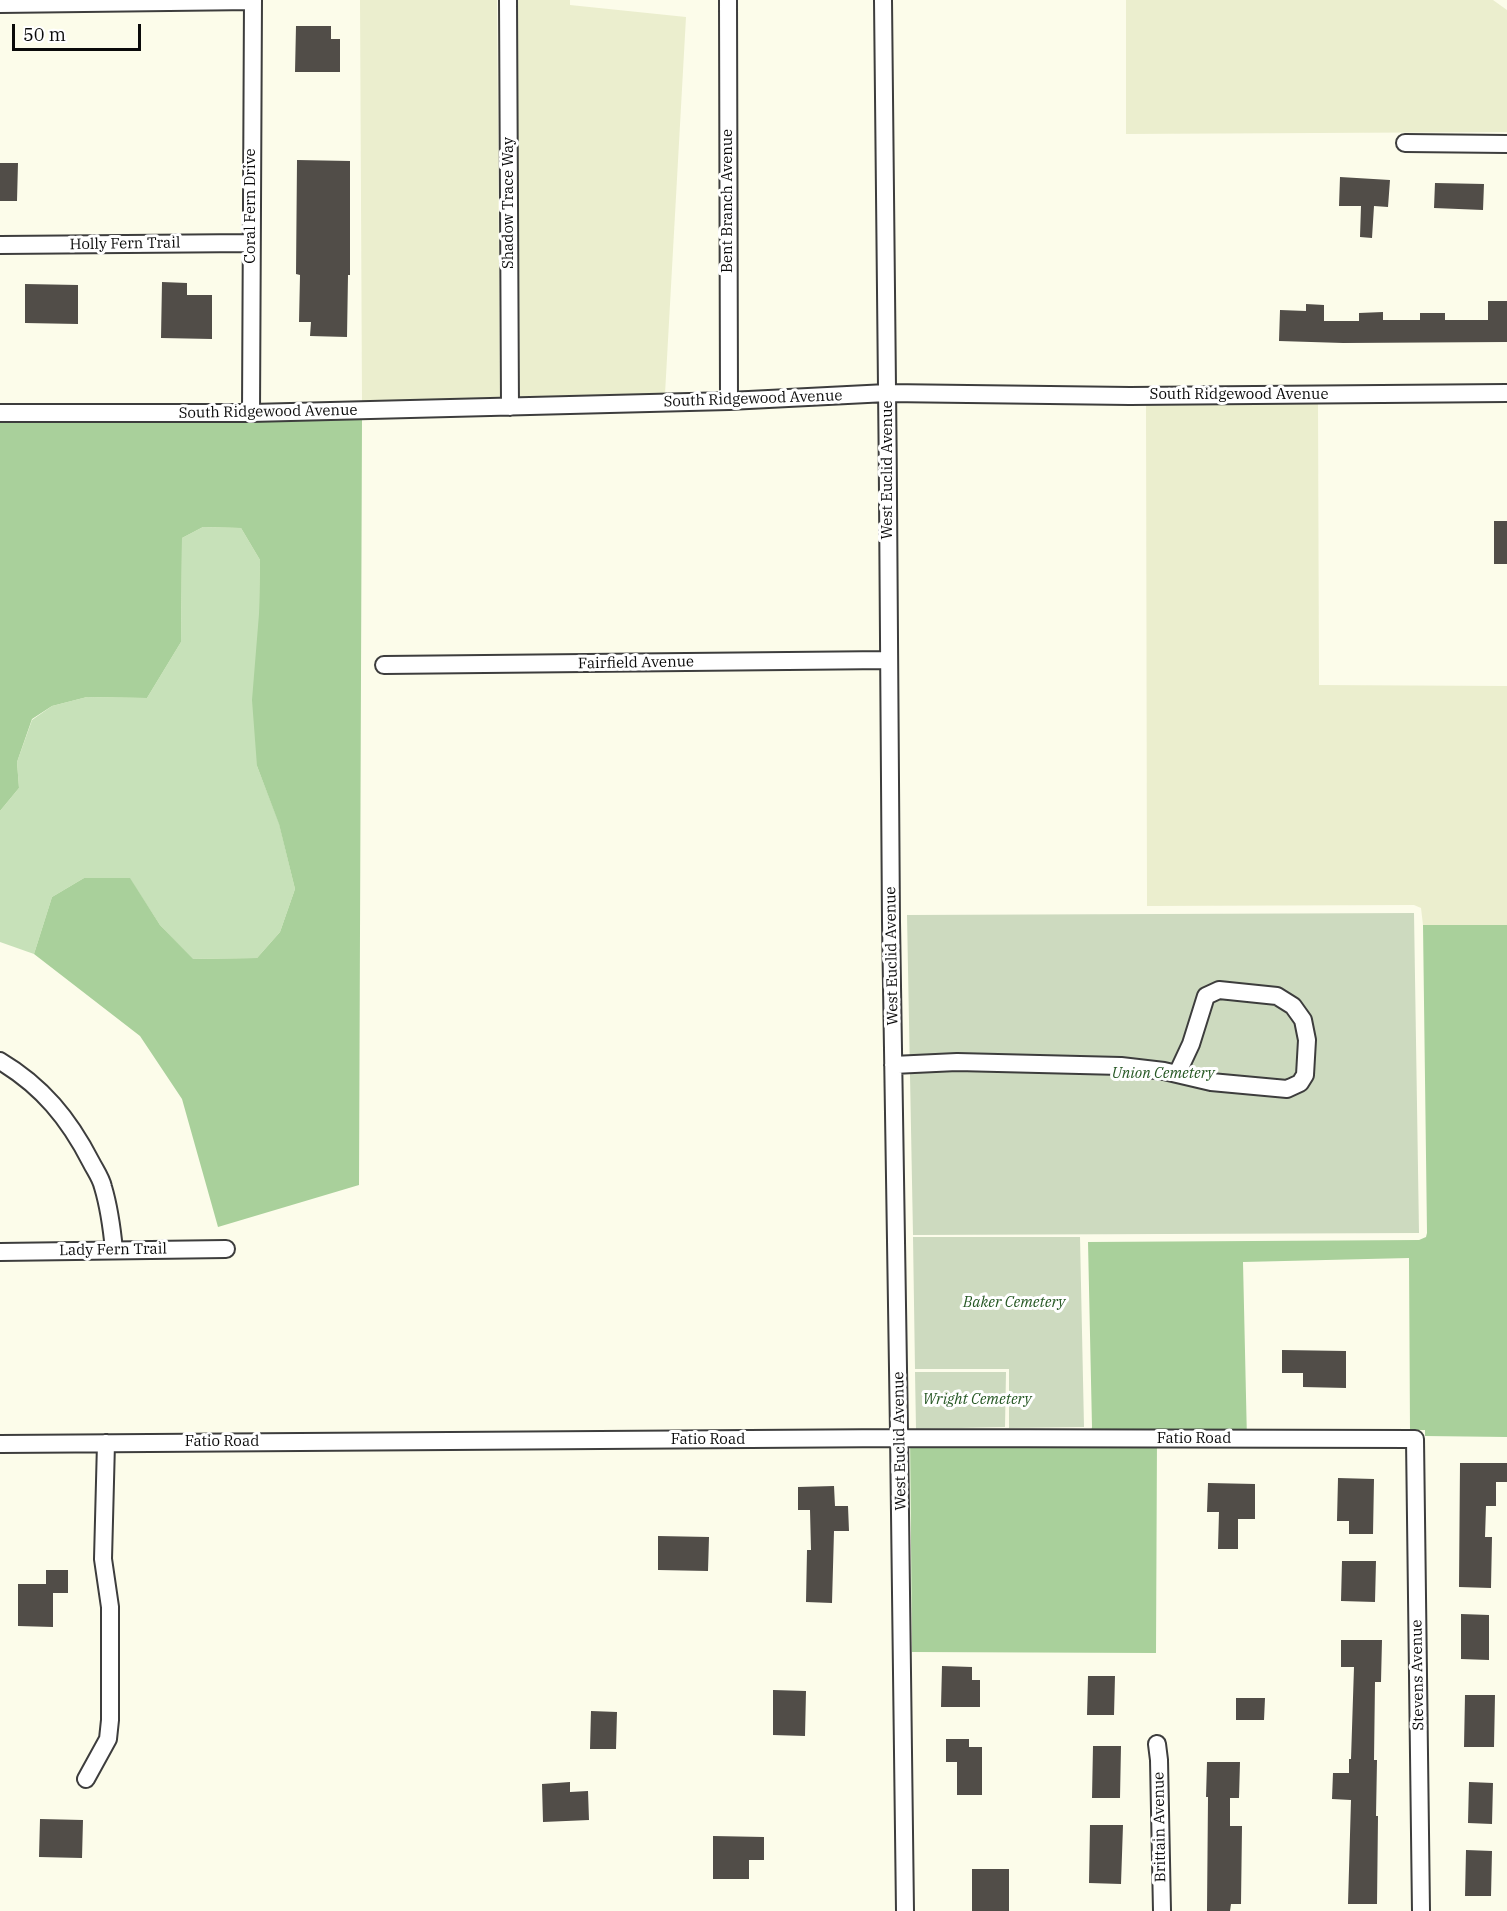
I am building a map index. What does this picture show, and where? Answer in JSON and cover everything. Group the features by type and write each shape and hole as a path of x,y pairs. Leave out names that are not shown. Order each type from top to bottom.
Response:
{"street":[{"path":"0,4 253,0"},
{"name":"Coral Fern Drive","path":"251,413 250,243 253,0"},
{"name":"Shadow Trace Way","path":"508,0 510,407"},
{"name":"Bent Branch Avenue","path":"728,0 729,401"},
{"name":"West Euclid Avenue","path":"883,0 888,660 905,1911"},
{"path":"1405,143 1507,144"},
{"name":"Holly Fern Trail","path":"0,245 250,243"},
{"name":"South Ridgewood Avenue","path":"0,413 251,413 729,401 887,393 1130,396 1507,393"},
{"name":"Fairfield Avenue","path":"384,665 888,660"},
{"path":"893,1065 957,1062 1121,1065 1211,1082 1287,1089 1300,1083 1305,1075 1307,1040 1303,1020 1293,1006 1277,996 1219,990 1206,996 1191,1044 1177,1074"},
{"path":"0,1061 16,1071 50,1100 81,1141 103,1185 114,1250"},
{"name":"Lady Fern Trail","path":"0,1252 226,1249"},
{"name":"Fatio Road","path":"0,1444 900,1438 1415,1439"},
{"name":"Stevens Avenue","path":"1415,1439 1420,1911"},
{"path":"86,1779 108,1739 110,1720 110,1607 103,1559 106,1443"},
{"name":"Brittain Avenue","path":"1157,1744 1162,1911"}],"green space":[{"path":"360,0 497,0 500,398 362,402"},
{"path":"517,0 570,0 570,5 686,17 665,394 520,398"},
{"path":"1126,0 1493,0 1507,10 1507,132 1126,134"},
{"path":"1318,403 1319,685 1507,686 1507,925 1423,925 1421,908 1414,905 1147,906 1146,405"},
{"path":"362,419 359,1185 218,1227 182,1099 140,1036 34,954 52,897 84,878 130,878 160,925 193,959 257,958 280,932 295,889 279,824 257,766 252,700 259,614 260,560 241,528 203,527 182,538 181,642 147,698 87,697 52,706 32,719 17,762 19,788 0,811 0,422 241,422"},
{"path":"203,527 241,528 260,560 257,766 279,823 295,889 280,932 257,958 192,959 160,925 130,879 84,878 52,897 34,954 0,942 0,811 19,788 17,762 32,720 52,706 87,697 147,698 181,642 182,538"},
{"name":"Union Cemetery","path":"1414,913 1419,1233 913,1235 907,915"},
{"path":"1423,925 1507,925 1507,1437 1425,1436 1425,1430 1410,1430 1409,1258 1243,1262 1247,1441 1157,1438 1156,1653 912,1652 910,1434 1091,1432 1088,1242 1419,1240 1426,1237"},
{"name":"Baker Cemetery","path":"913,1237 1080,1237 1084,1427 1009,1428 1009,1369 915,1369"},
{"name":"Wright Cemetery","path":"915,1372 1006,1372 1005,1427 916,1429"}],"building":[{"path":"296,26 331,26 331,39 340,39 340,72 295,72"},
{"path":"297,160 350,161 350,275 348,275 347,337 310,336 311,322 299,322 300,275 296,274"},
{"path":"0,163 18,163 17,201 0,201"},
{"path":"1340,177 1390,180 1388,207 1374,206 1372,238 1360,237 1361,206 1339,206"},
{"path":"1435,183 1484,184 1483,210 1434,208"},
{"path":"162,282 187,283 187,295 212,295 212,339 161,338"},
{"path":"25,284 78,285 78,324 25,323"},
{"path":"1488,301 1507,301 1507,342 1279,341 1280,310 1306,311 1306,304 1324,305 1324,321 1359,321 1359,313 1383,312 1383,320 1420,320 1420,313 1445,313 1445,320 1488,320"},
{"path":"1494,521 1507,521 1507,564 1494,564"},
{"path":"1282,1350 1346,1351 1346,1388 1303,1387 1303,1373 1282,1373"},
{"path":"1460,1463 1507,1463 1507,1482 1496,1482 1496,1506 1486,1506 1485,1537 1492,1537 1491,1588 1459,1587"},
{"path":"1338,1478 1374,1479 1373,1534 1349,1534 1349,1521 1337,1521"},
{"path":"1208,1483 1255,1484 1255,1519 1238,1519 1238,1549 1218,1549 1219,1512 1207,1512"},
{"path":"834,1486 835,1506 848,1506 849,1531 834,1531 832,1603 806,1602 807,1550 811,1550 810,1510 798,1510 798,1487"},
{"path":"658,1536 709,1537 708,1571 658,1570"},
{"path":"1342,1561 1376,1561 1375,1602 1341,1601"},
{"path":"46,1570 68,1570 68,1593 53,1593 53,1627 18,1626 18,1584 46,1584"},
{"path":"1461,1614 1489,1615 1489,1660 1461,1659"},
{"path":"1341,1640 1382,1640 1381,1682 1375,1682 1377,1904 1348,1904 1351,1800 1332,1799 1333,1773 1349,1773 1349,1759 1351,1759 1354,1667 1341,1667"},
{"path":"942,1666 972,1667 972,1680 980,1680 980,1707 941,1707"},
{"path":"1088,1676 1115,1676 1114,1715 1087,1715"},
{"path":"773,1690 806,1691 805,1736 773,1735"},
{"path":"1465,1695 1495,1695 1494,1747 1464,1747"},
{"path":"1236,1698 1265,1698 1264,1720 1236,1720"},
{"path":"591,1711 617,1712 616,1749 590,1749"},
{"path":"946,1739 969,1739 969,1747 982,1747 982,1795 957,1795 957,1762 946,1762"},
{"path":"1093,1746 1121,1746 1120,1798 1092,1798"},
{"path":"1207,1762 1240,1762 1239,1798 1230,1798 1230,1826 1242,1826 1241,1904 1231,1904 1230,1911 1207,1911"},
{"path":"570,1782 570,1792 588,1791 589,1820 543,1822 542,1784"},
{"path":"1469,1782 1493,1783 1492,1824 1468,1823"},
{"path":"40,1819 83,1820 82,1858 39,1857"},
{"path":"1090,1825 1123,1825 1121,1884 1089,1883"},
{"path":"713,1836 764,1837 764,1860 749,1860 749,1879 713,1879"},
{"path":"1466,1850 1492,1851 1491,1896 1465,1896"},
{"path":"972,1869 1009,1869 1009,1911 972,1911"}]}
